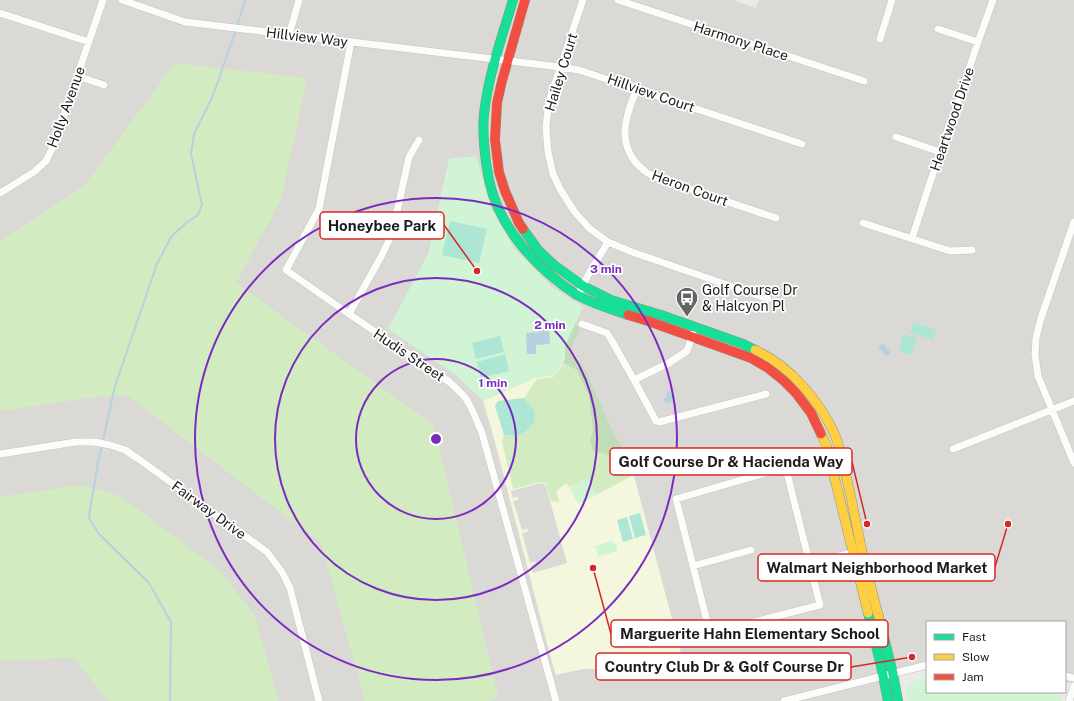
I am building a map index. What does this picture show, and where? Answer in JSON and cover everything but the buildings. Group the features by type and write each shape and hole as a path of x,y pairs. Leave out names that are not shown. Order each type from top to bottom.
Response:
{"street":[{"name":"Holly Avenue","path":"0,193 34,172 46,161 53,147 103,0"},
{"name":"Hillview Way","path":"122,0 185,22 495,60"},
{"path":"289,35 299,0"},
{"path":"513,0 488,88 482,143 489,181 497,205 514,236 537,263 578,295 603,307 648,321 743,344 777,362 808,392 826,418 835,436 840,452 852,500 862,551 893,674 898,701"},
{"path":"525,0 497,104 495,140 499,172 505,191 519,223 538,250 554,266 583,286 611,300 661,316 751,358 768,368 792,389 811,414 827,447 888,701"},
{"name":"Hailey Court","path":"583,0 549,101 546,127 548,152 553,174 560,189 574,211 589,228 608,242 632,252 768,299"},
{"name":"Harmony Place","path":"618,0 864,81"},
{"path":"880,39 892,0"},
{"name":"Heartwood Drive","path":"912,238 940,152 993,0"},
{"path":"0,13 89,42"},
{"path":"938,30 978,42"},
{"name":"Hudis Street","path":"351,42 319,209 286,270 448,381 458,389 466,399 482,433 556,701"},
{"name":"Hillview Court","path":"495,60 560,66 579,70 802,144"},
{"path":"77,76 104,86"},
{"name":"Heron Court","path":"637,89 624,131 625,143 628,151 639,166 647,173 660,179 776,218"},
{"path":"896,137 940,152"},
{"path":"349,314 389,240 394,225 409,157 419,140"},
{"path":"1074,222 1041,318 1036,338 1035,355 1038,376 1074,463"},
{"path":"863,223 950,251 972,250"},
{"path":"578,295 608,242"},
{"path":"582,324 607,333 656,421 660,422 766,394"},
{"path":"634,380 669,363 687,351 694,332"},
{"path":"953,449 1074,401"},
{"name":"Fairway Drive","path":"0,454 76,442 94,442 125,450 267,552 282,572 290,588 319,701"},
{"path":"786,469 810,563 820,605 710,633 676,499 772,470 786,469"},
{"path":"693,566 751,550"},
{"path":"810,563 852,553"},
{"path":"784,701 926,665"},
{"path":"1069,701 1071,690"}],"shaded area":[{"path":"0,0 733,0 756,8 759,0 1074,0 1074,684 1066,682 1066,621 926,621 926,665 883,676 888,701 0,701","holes":["812,417 813,417 852,552"]},
{"path":"476,156 491,208 514,248 552,287 583,307 565,346 565,360 553,375 534,378 483,401 456,375 388,329 428,254 449,159"},
{"path":"565,360 633,472 684,664 677,676 614,669 583,669 556,675 483,401 534,378 553,375"},
{"path":"586,478 596,495 578,504 569,487"},
{"path":"541,483 546,486 567,563 533,573 531,566 536,563 535,561 530,563 522,533 527,532 528,530 522,530 513,501 518,500 519,498 513,498 511,491"},
{"path":"612,541 616,544 618,551 598,556 595,546"},
{"path":"926,677 926,693 1053,693 1061,696 1062,701 908,701 906,689 911,682"}],"green space":[{"path":"175,63 307,78 281,200 236,283 434,425 498,697 490,701 365,701 321,543 127,395 88,398 0,411 0,241 84,186"},
{"path":"450,221 487,229 479,263 442,255"},
{"path":"914,322 936,330 933,340 910,333"},
{"path":"573,323 580,328 572,346 572,355 583,365 613,432 629,458 632,467 640,474 631,474 610,455 593,451 590,440 593,431 589,396 577,370 560,361 560,350"},
{"path":"903,334 917,338 911,355 898,350"},
{"path":"500,336 504,352 476,359 472,343"},
{"path":"505,354 509,371 481,378 477,362"},
{"path":"564,363 577,370 589,396 593,431 591,440 631,474 630,477 596,495 586,478 569,487 566,483 556,491 559,502 551,501 546,484 541,482 513,489 502,441 504,435 516,436 535,411 524,398 537,379 553,377"},
{"path":"524,398 535,411 534,422 526,431 516,436 504,435 495,406 498,401"},
{"path":"80,485 122,497 219,570 254,614 279,701 108,701 74,658 0,661 0,497"},
{"path":"640,513 646,535 635,538 629,516"},
{"path":"627,517 633,539 623,542 617,520"}],"water":[{"path":"549,327 550,344 536,345 536,354 527,354 526,333 539,332 539,328"},
{"path":"883,343 891,353 886,356 878,347"},
{"path":"670,391 675,400 666,404 663,399 667,397 666,393"}],"pier":[{"path":"95,435 111,438 108,453 98,450 91,450"}],"waterway":[{"path":"237,26 245,0"},
{"path":"170,701 171,622 149,583 99,534 89,516 98,463 115,386 157,264 171,237 186,223 198,215 202,205 191,154 194,134 212,98 236,30"}],"traffic: fast":[{"path":"513,0 492,71 483,120 485,156 494,198 501,215 511,231 534,260 548,273 577,295 596,304 628,315"},
{"path":"523,229 538,250 554,265 583,286 611,300 661,315 743,344 755,350"},
{"path":"868,613 888,701"},
{"path":"881,625 898,701"}],"traffic: slow":[{"path":"755,350 780,365 802,385 821,409 835,435 844,467 862,551 881,625"},
{"path":"821,434 827,447 868,613"}],"traffic: jam":[{"path":"523,229 505,191 499,172 495,140 497,103 525,0"},
{"path":"628,315 751,358 768,368 796,393 811,413 821,434"}],"place":[{"name":"Honeybee Park","path":"477,271"},
{"name":"Golf Course Dr & Halcyon Pl","path":"687,318"},
{"name":"Golf Course Dr & Hacienda Way","path":"867,524"},
{"name":"Walmart Neighborhood Market","path":"1008,524"},
{"name":"Marguerite Hahn Elementary School","path":"593,568"},
{"name":"Country Club Dr & Golf Course Dr","path":"912,657"}]}
